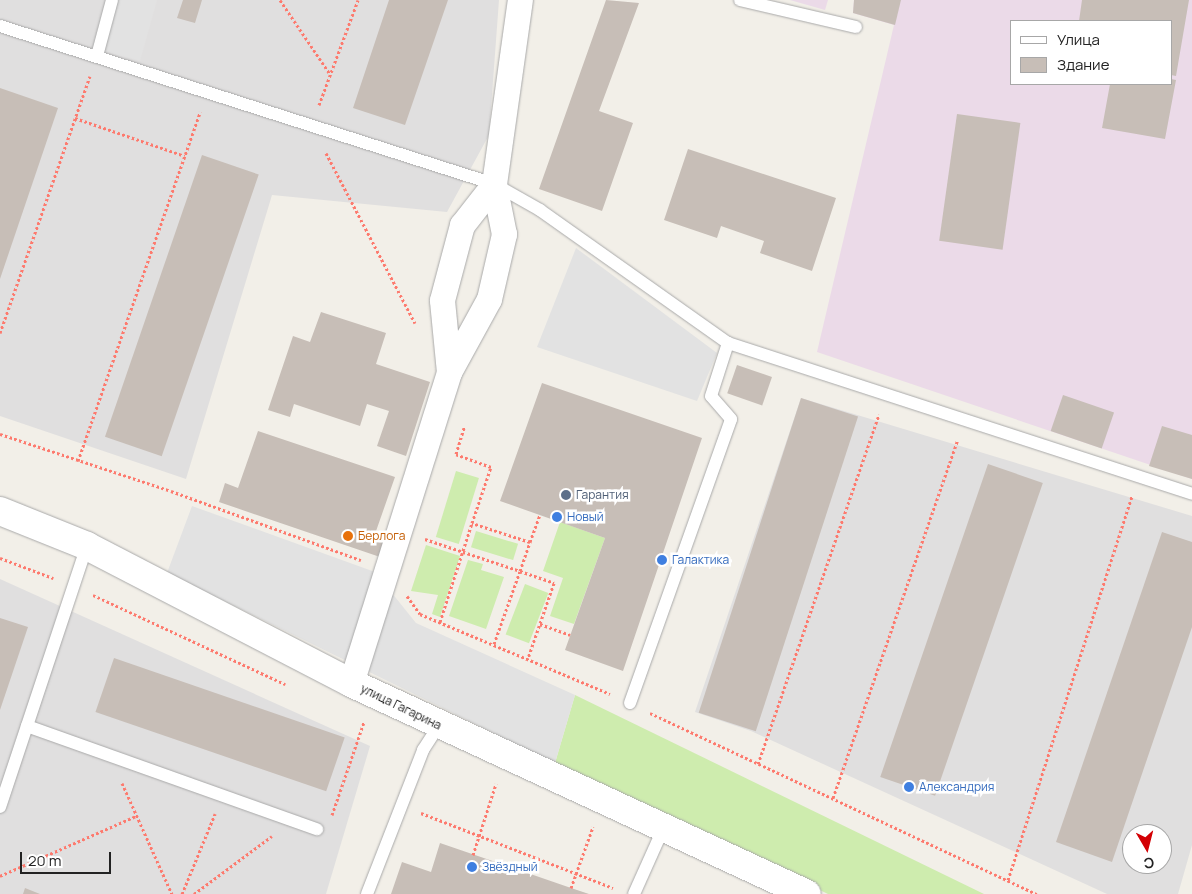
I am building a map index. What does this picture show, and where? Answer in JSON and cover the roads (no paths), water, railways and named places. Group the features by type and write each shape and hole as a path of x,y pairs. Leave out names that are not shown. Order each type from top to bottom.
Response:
{"street":[{"path":"351,683 401,531 449,372 491,290 504,234 494,184 520,0"},
{"path":"449,372 442,300 462,225 494,184"},
{"name":"улица Гагарина","path":"0,511 87,546 351,683 807,894"}],"lane":[{"path":"97,56 112,0"},
{"path":"740,0 856,27"},
{"path":"0,26 494,184 540,210 728,343 1192,494"},
{"path":"630,703 731,419 711,396 728,343"},
{"path":"0,808 87,546"},
{"path":"367,894 423,750 439,724"},
{"path":"27,726 317,828"},
{"path":"634,894 664,827"}],"place":[{"name":"Гарантия","path":"566,495"},
{"name":"Новый","path":"557,517"},
{"name":"Берлога","path":"348,536"},
{"name":"Галактика","path":"662,560"},
{"name":"Александрия","path":"909,787"},
{"name":"Звёздный","path":"472,867"}]}
